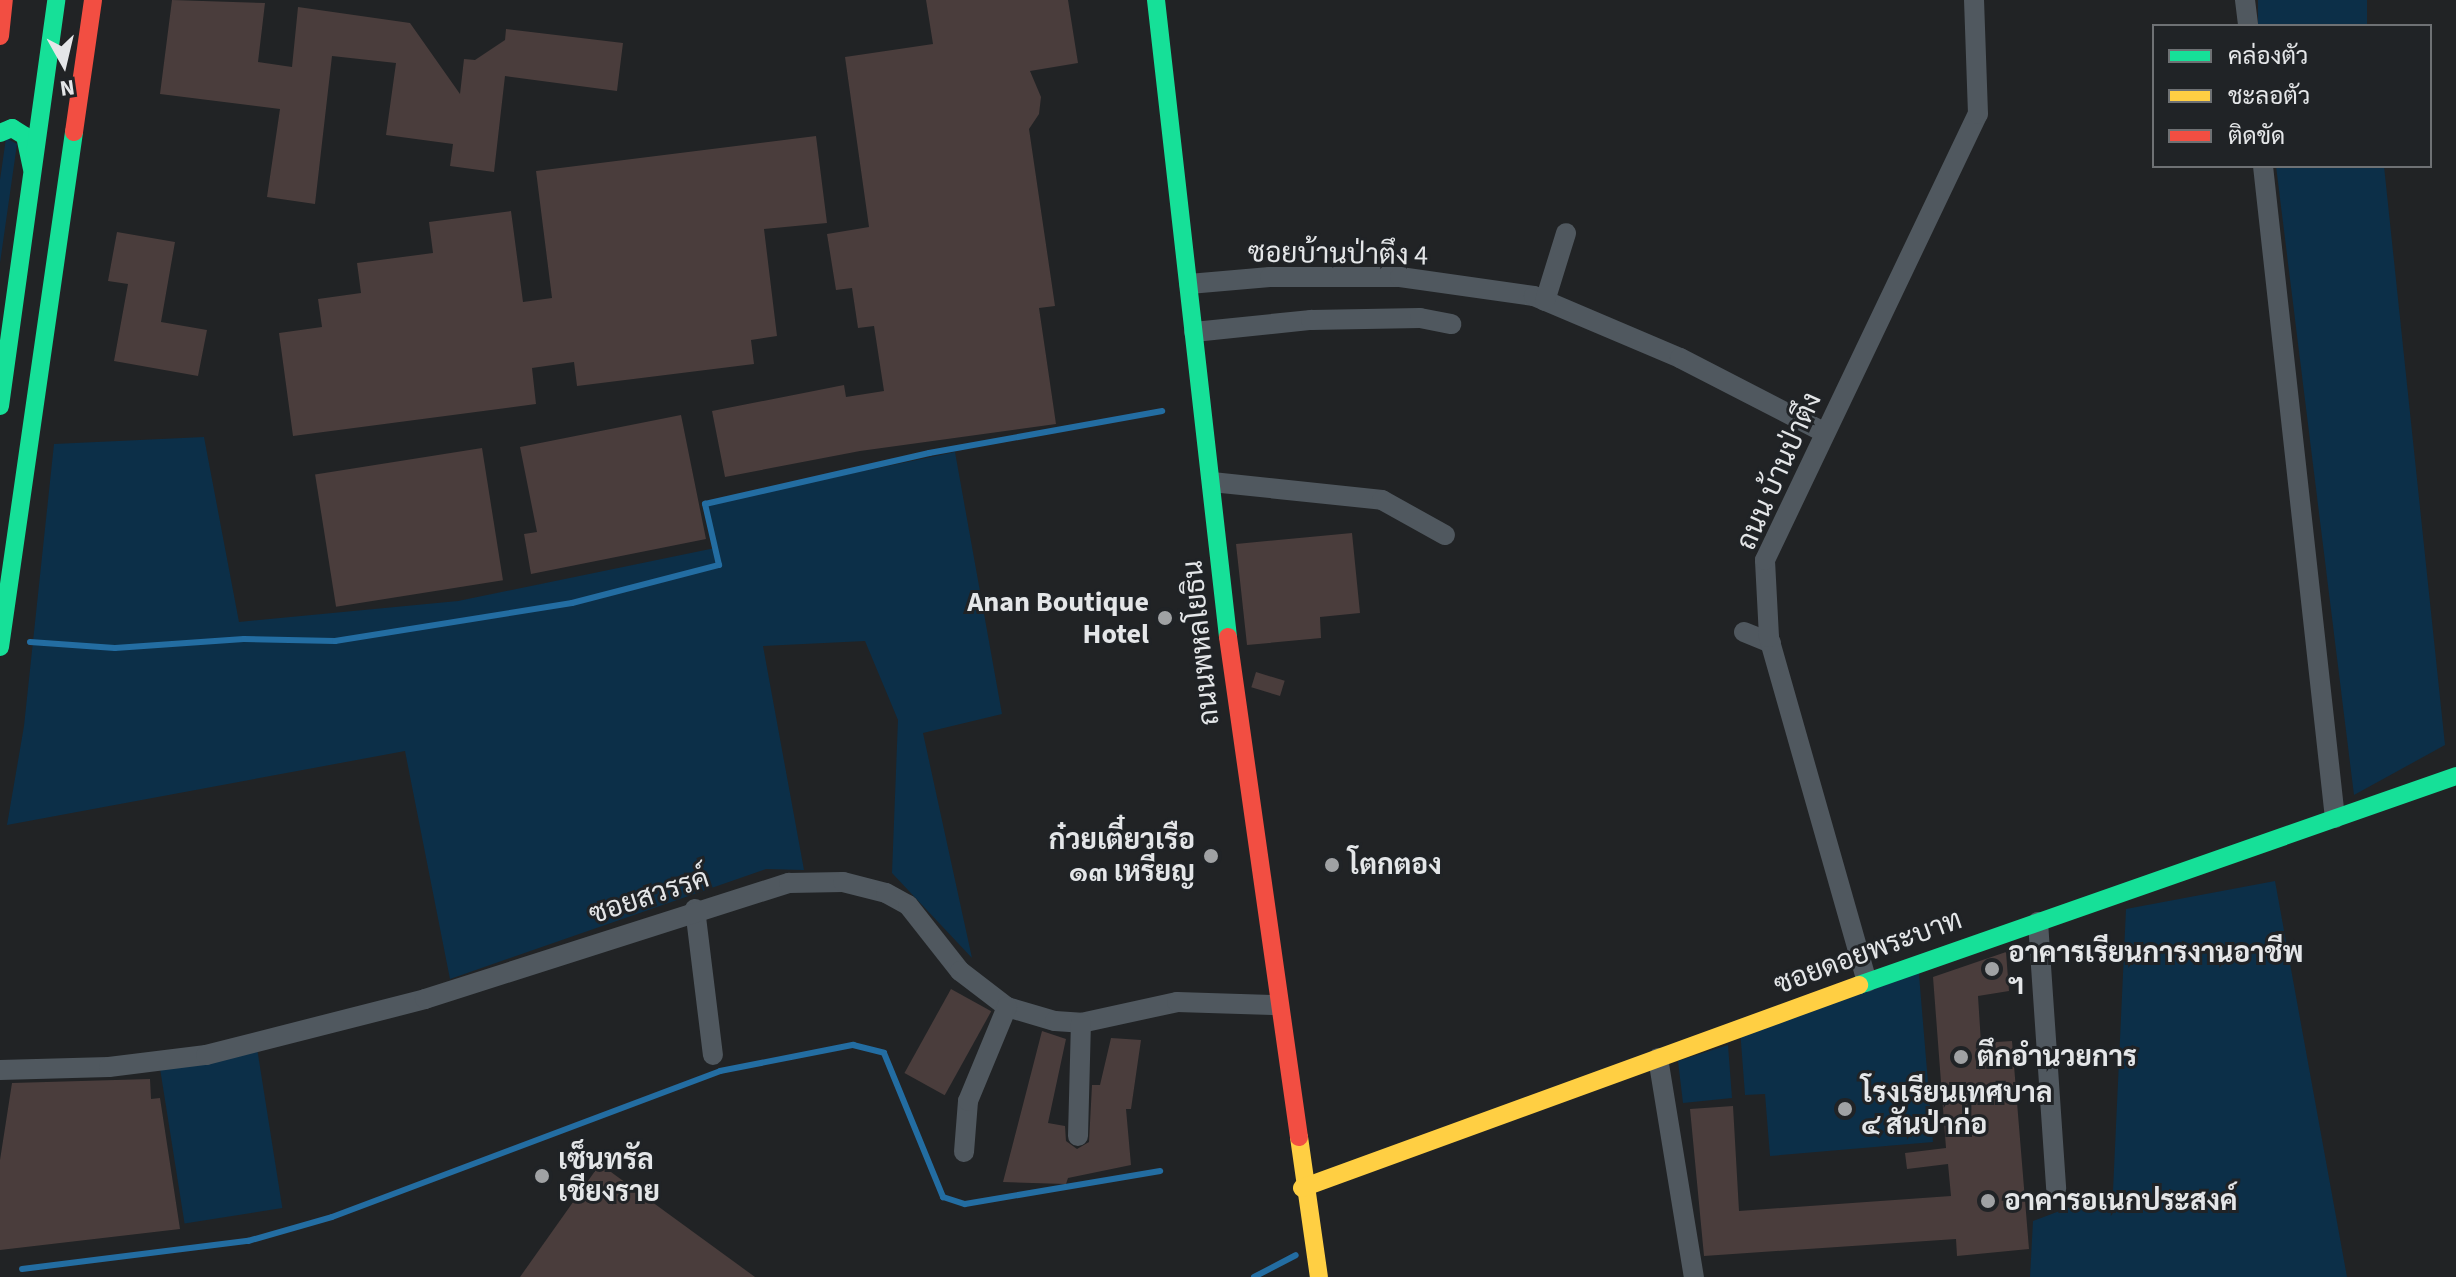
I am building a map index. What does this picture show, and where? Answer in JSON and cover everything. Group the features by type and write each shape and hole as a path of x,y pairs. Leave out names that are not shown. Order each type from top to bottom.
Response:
{"main road":[{"path":"0,36 4,0"},
{"path":"0,406 56,0"},
{"path":"0,647 93,0"},
{"name":"ถนนพหลโยธิน","path":"1156,0 1275,1005 1302,1188 1319,1277"},
{"path":"0,133 12,128 25,136 33,172"},
{"name":"ซอยดอยพระบาท","path":"1302,1188 1867,982 2456,776"}],"street":[{"name":"ถนน บ้านป่าตึง","path":"1867,982 1771,643 1765,560 1978,114 1974,0"},
{"path":"2245,0 2248,24"},
{"path":"2263,168 2335,818"},
{"path":"1540,299 1566,233"},
{"name":"ซอยบ้านป่าตึง 4","path":"1189,284 1270,277 1400,277 1540,299 1680,358 1825,433"},
{"path":"1194,332 1311,320 1420,318 1451,324"},
{"path":"1212,482 1382,500 1445,535"},
{"path":"1744,632 1771,643"},
{"name":"ซอยสวรรค์","path":"0,1070 109,1067 206,1055 425,999 695,909 789,883 843,882 886,893 908,905 960,971 1007,1007 1081,1023 1177,1002 1275,1005"},
{"path":"695,909 713,1055"},
{"path":"2038,922 2056,1188"},
{"path":"964,1152 968,1101 1007,1007"},
{"path":"1078,1136 1081,1023"},
{"path":"1658,1058 1694,1277"}],"shaded area":[{"path":"2258,0 2367,0 2367,24 2258,24"},
{"path":"6,138 17,144 0,263 0,180"},
{"path":"2276,168 2384,168 2445,745 2354,795"},
{"path":"204,437 239,622 458,601 715,548 705,504 955,452 1002,714 923,733 972,958 892,873 898,720 865,641 763,646 804,870 766,869 450,979 405,751 7,825 24,726 54,444"},
{"path":"2275,881 2347,1277 2030,1277 2033,1221 2113,1191 2126,909"},
{"path":"1918,963 1933,1142 1770,1156 1765,1094 1745,1095 1740,1029"},
{"path":"1728,1045 1732,1098 1683,1103 1678,1061"},
{"path":"257,1048 282,1208 185,1223 159,1063"}],"building":[{"path":"172,0 265,3 258,62 292,67 298,7 410,23 460,94 464,59 475,60 505,40 506,29 623,43 617,91 505,76 494,172 450,166 453,144 386,135 396,63 332,56 315,204 267,197 280,109 160,94"},
{"path":"926,0 1068,0 1078,63 1030,71 1041,97 1039,114 1029,129 1055,306 1039,308 1056,424 860,451 725,477 712,411 844,385 846,397 884,391 874,326 858,328 852,288 836,290 827,234 869,227 845,57 933,44"},
{"path":"816,136 827,223 764,229 777,336 751,340 754,364 577,386 574,362 532,368 536,404 293,436 279,333 322,327 318,299 361,293 357,263 433,253 429,222 511,211 523,302 552,298 536,171"},
{"path":"117,232 175,242 161,322 207,330 198,376 114,361 128,284 108,281"},
{"path":"681,415 706,539 531,574 524,534 537,532 520,447"},
{"path":"482,448 503,580 336,607 315,474"},
{"path":"1352,533 1360,613 1320,617 1321,638 1247,645 1236,544"},
{"path":"1256,672 1285,681 1280,696 1251,687"},
{"path":"2006,952 2009,991 1978,996 1981,1043 2012,1041 2029,1249 1957,1256 1956,1239 1704,1256 1690,1109 1733,1106 1739,1211 1951,1196 1948,1164 1907,1169 1905,1153 1946,1148 1933,977"},
{"path":"951,989 991,1011 945,1095 904,1073"},
{"path":"1042,1031 1066,1039 1048,1123 1065,1126 1066,1141 1077,1149 1089,1142 1092,1085 1100,1085 1111,1038 1141,1040 1131,1109 1126,1109 1131,1165 1068,1178 1066,1184 1003,1182"},
{"path":"150,1079 151,1099 160,1098 180,1229 0,1250 0,1160 12,1083"},
{"path":"600,1164 755,1277 520,1277"}],"waterway":[{"path":"30,642 115,648 244,639 335,641 572,603 719,565 705,504 929,453 1162,411"},
{"path":"22,1269 248,1241 332,1217 720,1071 853,1045 884,1053 943,1197 965,1204 1160,1171"},
{"path":"1254,1277 1296,1255"}],"traffic: fast":[{"path":"0,406 56,0"},
{"path":"1156,0 1228,637"},
{"path":"0,133 12,128 25,136 32,168"},
{"path":"0,647 74,132"},
{"path":"1859,985 2456,776"}],"traffic: slow":[{"path":"1302,1188 1859,985"},
{"path":"1299,1137 1319,1277"}],"traffic: jam":[{"path":"0,36 4,0"},
{"path":"74,132 93,0"},
{"path":"1228,637 1299,1137"}],"place":[{"name":"Anan Boutique Hotel","path":"1165,618"},
{"name":"ก๋วยเตี๋ยวเรือ ๑๓ เหรียญ","path":"1211,856"},
{"name":"โตกตอง","path":"1332,865"},
{"name":"อาคารเรียนการงานอาชีพ ฯ","path":"1992,969"},
{"name":"ตึกอำนวยการ","path":"1961,1057"},
{"name":"โรงเรียนเทศบาล ๔ สันป่าก่อ","path":"1845,1109"},
{"name":"เซ็นทรัล เชียงราย","path":"542,1176"},
{"name":"อาคารอเนกประสงค์","path":"1988,1201"}]}
